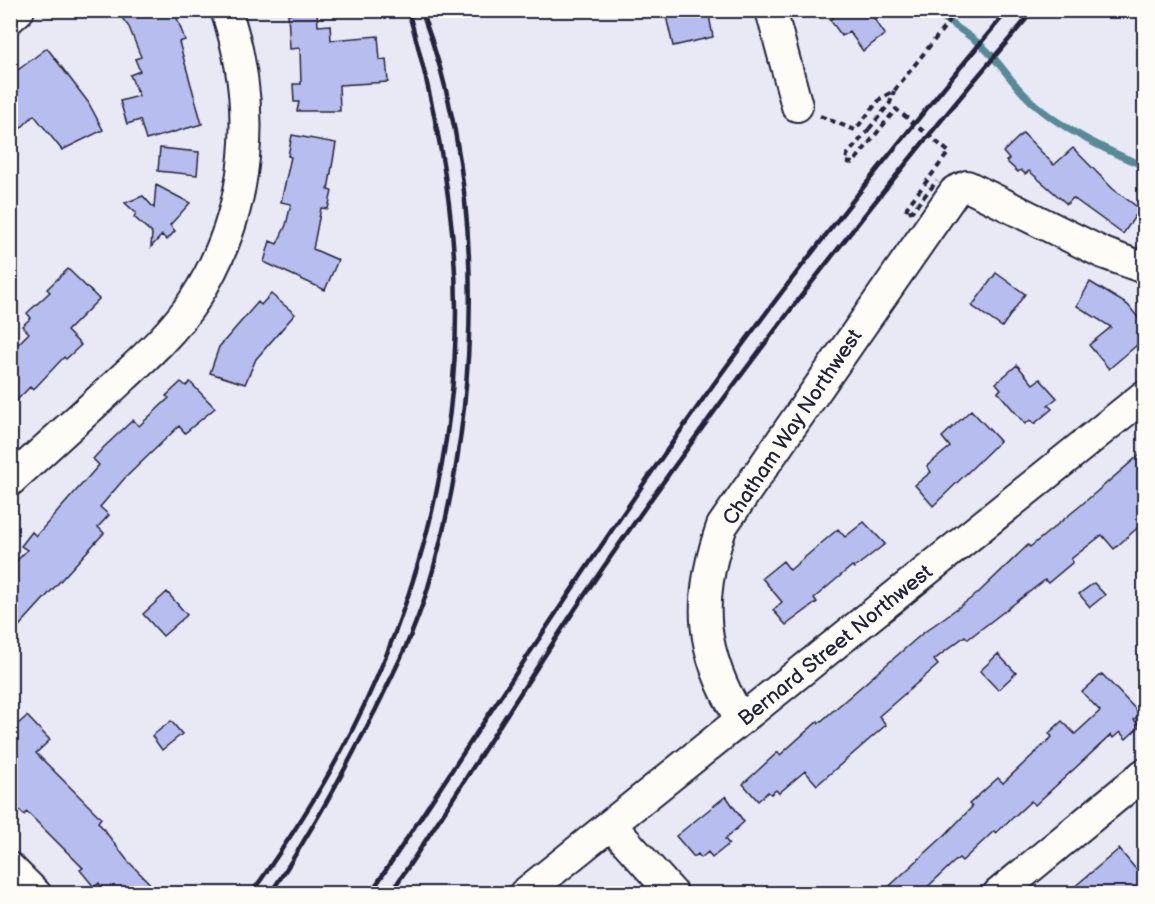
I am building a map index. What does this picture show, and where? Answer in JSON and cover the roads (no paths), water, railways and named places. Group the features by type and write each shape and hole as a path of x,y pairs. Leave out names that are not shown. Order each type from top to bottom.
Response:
{"street":[{"path":"10,18 19,10"},
{"path":"10,481 156,347 195,300 221,250 237,203 246,154 246,104 242,71 226,10"},
{"path":"771,10 797,106"},
{"name":"Chatham Way Northwest","path":"741,720 710,657 705,604 710,561 722,526 955,191 967,186 1103,253 1144,268"},
{"name":"Bernard Street Northwest","path":"524,894 1144,396"},
{"path":"998,894 1144,774"},
{"path":"612,825 673,894"},
{"path":"10,868 36,894"}],"waterway":[{"path":"934,10 982,46 1022,92 1048,115 1096,144 1144,166"}],"railway":[{"path":"251,894 317,794 363,707 387,653 407,598 438,485 448,427 454,369 455,272 442,158 427,84 408,10"},
{"path":"270,894 338,781 410,637 427,591 445,522 458,449 467,375 470,300 467,225 458,151 443,79 421,10"},
{"path":"370,894 582,574 713,385 857,195 1008,10"},
{"path":"390,894 594,581 698,434 806,290 918,148 1034,10"}]}
